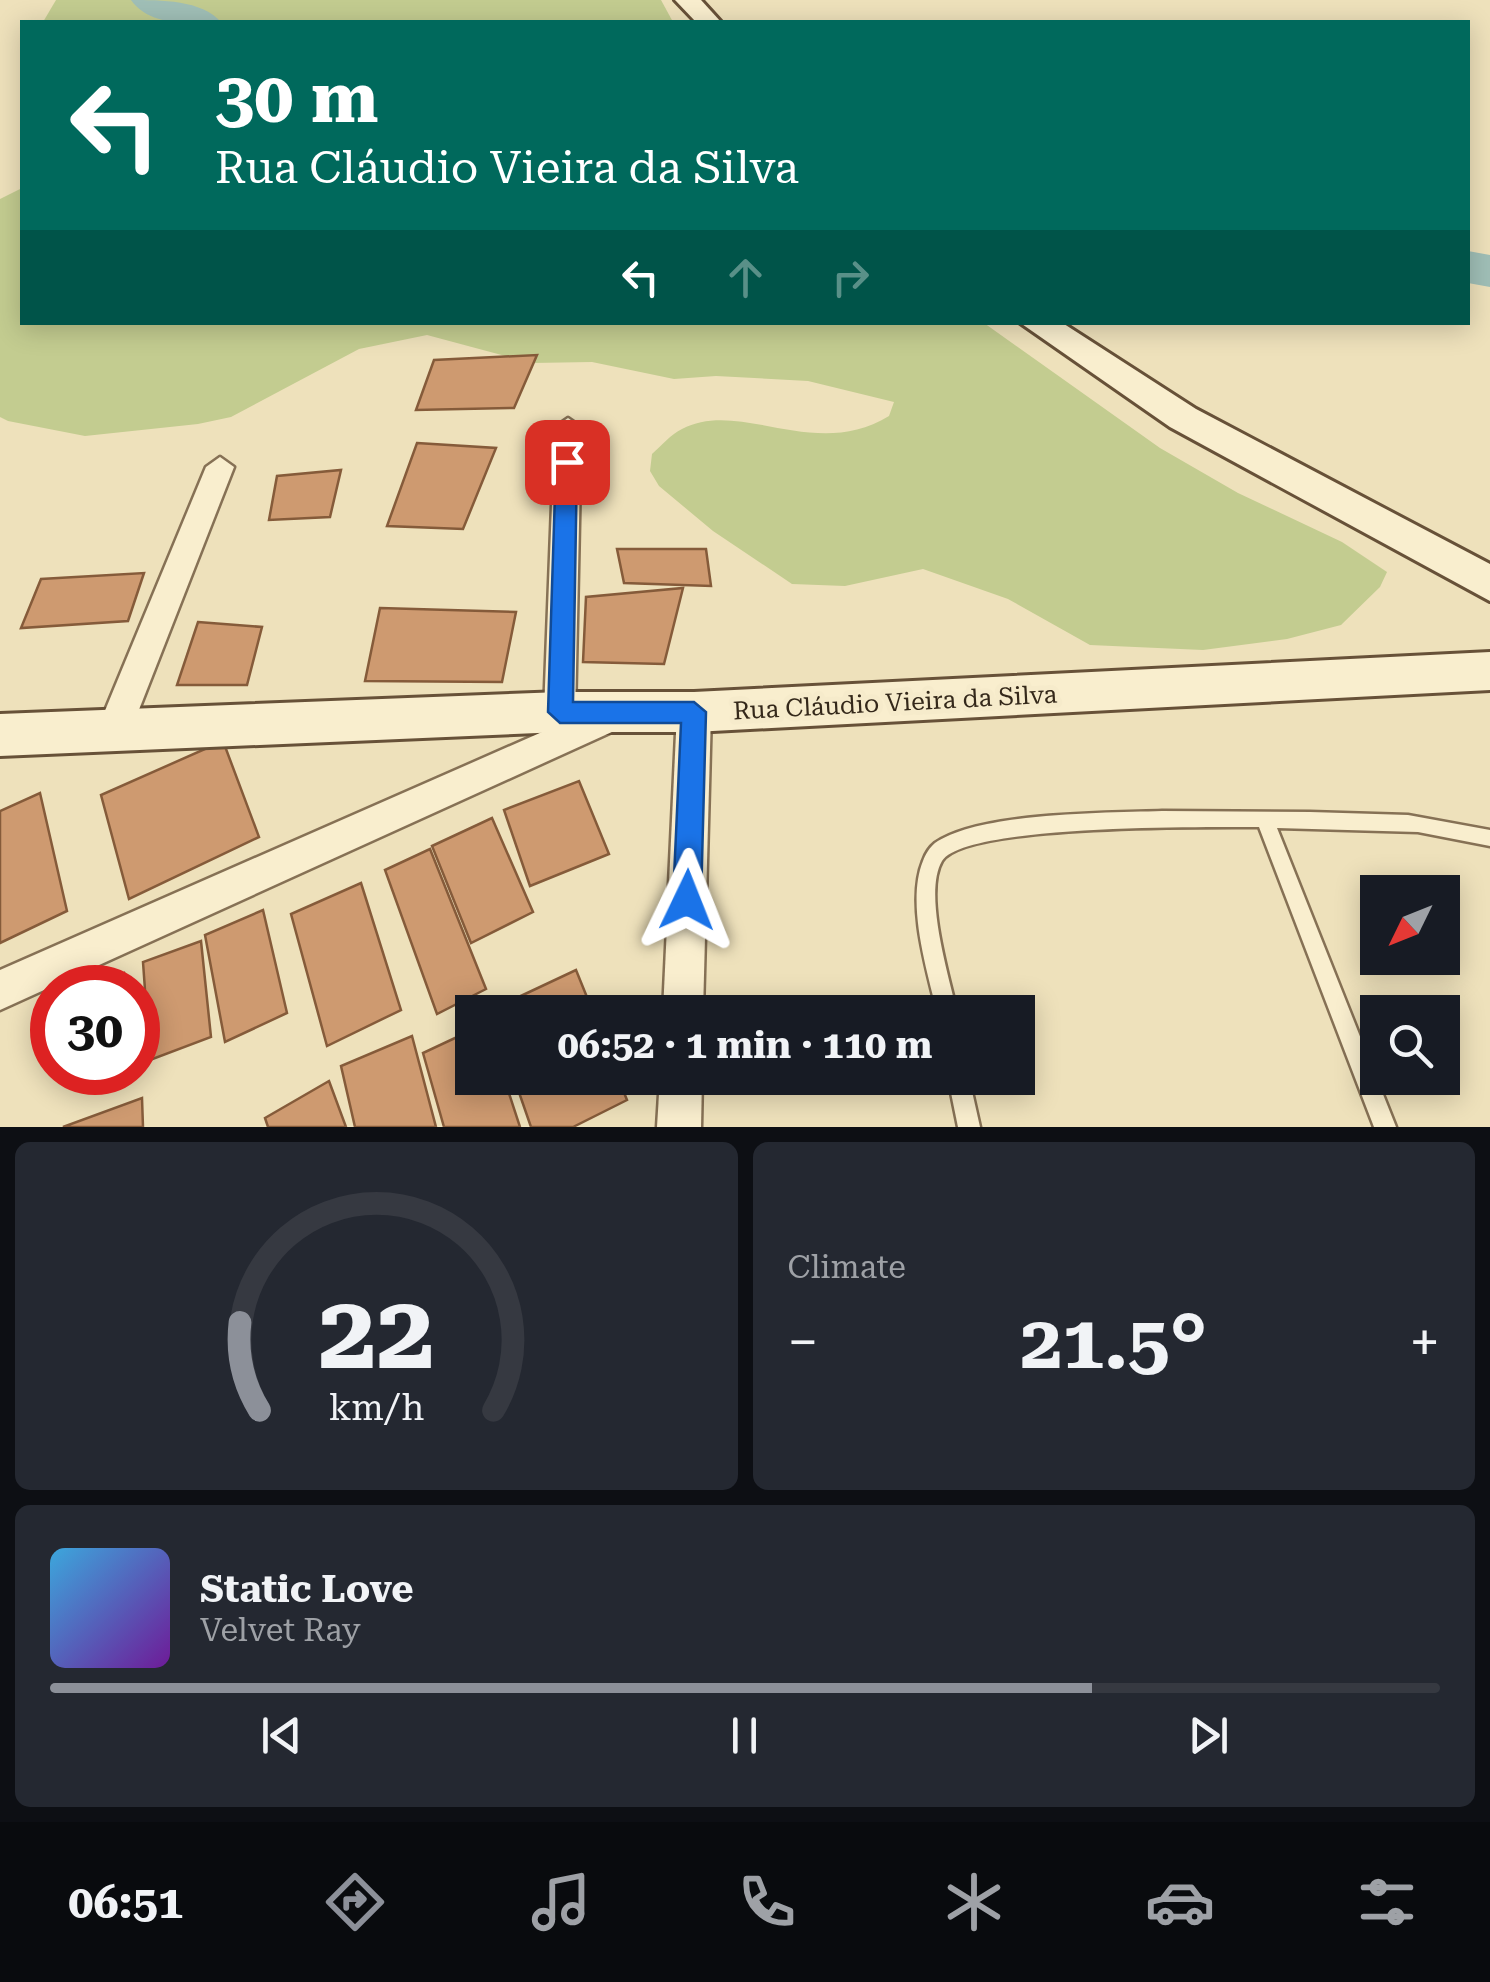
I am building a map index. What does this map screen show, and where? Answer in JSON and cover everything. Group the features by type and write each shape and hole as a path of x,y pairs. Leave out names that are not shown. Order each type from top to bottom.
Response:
{"street":[{"path":"686,0 708,20"},
{"path":"1041,325 1182,418 1490,584"},
{"path":"560,712 568,427"},
{"path":"114,730 220,467"},
{"name":"Rua Cláudio Vieira da Silva","path":"0,736 560,712 694,712 1490,671"},
{"path":"684,995 694,712"},
{"path":"0,990 616,714"},
{"path":"679,1127 680,1095"}],"lane":[{"path":"944,995 925,889 938,851 957,838 1036,827 1265,820 1412,823 1490,838"},
{"path":"1265,820 1385,1127"},
{"path":"962,1095 969,1127"}],"green space":[{"path":"56,0 661,0 672,20 44,20"},
{"path":"20,189 20,325 987,325 1160,448 1238,493 1342,542 1387,572 1380,587 1341,625 1287,639 1203,650 1090,645 1008,599 923,569 845,586 792,584 713,531 659,486 650,471 652,454 678,431 704,421 728,420 833,433 861,428 889,416 894,402 808,381 716,376 674,379 592,362 532,363 427,335 359,349 231,417 198,424 85,436 8,421 0,417 0,199"}],"building":[{"path":"537,355 514,408 416,410 434,360"},
{"path":"417,443 496,448 463,529 387,526"},
{"path":"341,470 330,517 269,520 277,476"},
{"path":"617,549 706,549 711,586 624,583"},
{"path":"144,573 128,621 21,628 41,579"},
{"path":"683,588 664,664 583,662 586,597"},
{"path":"380,608 516,612 502,682 365,681"},
{"path":"198,622 262,627 247,685 177,685"},
{"path":"223,741 259,837 129,899 101,795"},
{"path":"579,781 609,854 530,886 504,810"},
{"path":"40,793 67,911 0,943 0,811"},
{"path":"492,818 533,912 471,943 432,846"},
{"path":"430,849 486,989 474,995 455,995 455,1005 437,1014 385,870"},
{"path":"361,883 401,1010 327,1046 291,914"},
{"path":"263,910 287,1013 225,1042 205,935"},
{"path":"201,941 211,1037 160,1056 160,965 143,962"},
{"path":"576,970 586,995 523,995"},
{"path":"412,1036 436,1127 355,1127 341,1066"},
{"path":"455,1038 455,1095 510,1095 520,1127 444,1127 423,1053"},
{"path":"329,1081 346,1127 268,1127 265,1118"},
{"path":"520,1095 625,1095 627,1100 573,1127 531,1127"},
{"path":"142,1098 143,1127 63,1127"}],"waterway":[{"path":"151,0 196,20"},
{"path":"1470,267 1490,271"}],"route":[{"path":"567,462 560,712 694,712 687,900"}]}
